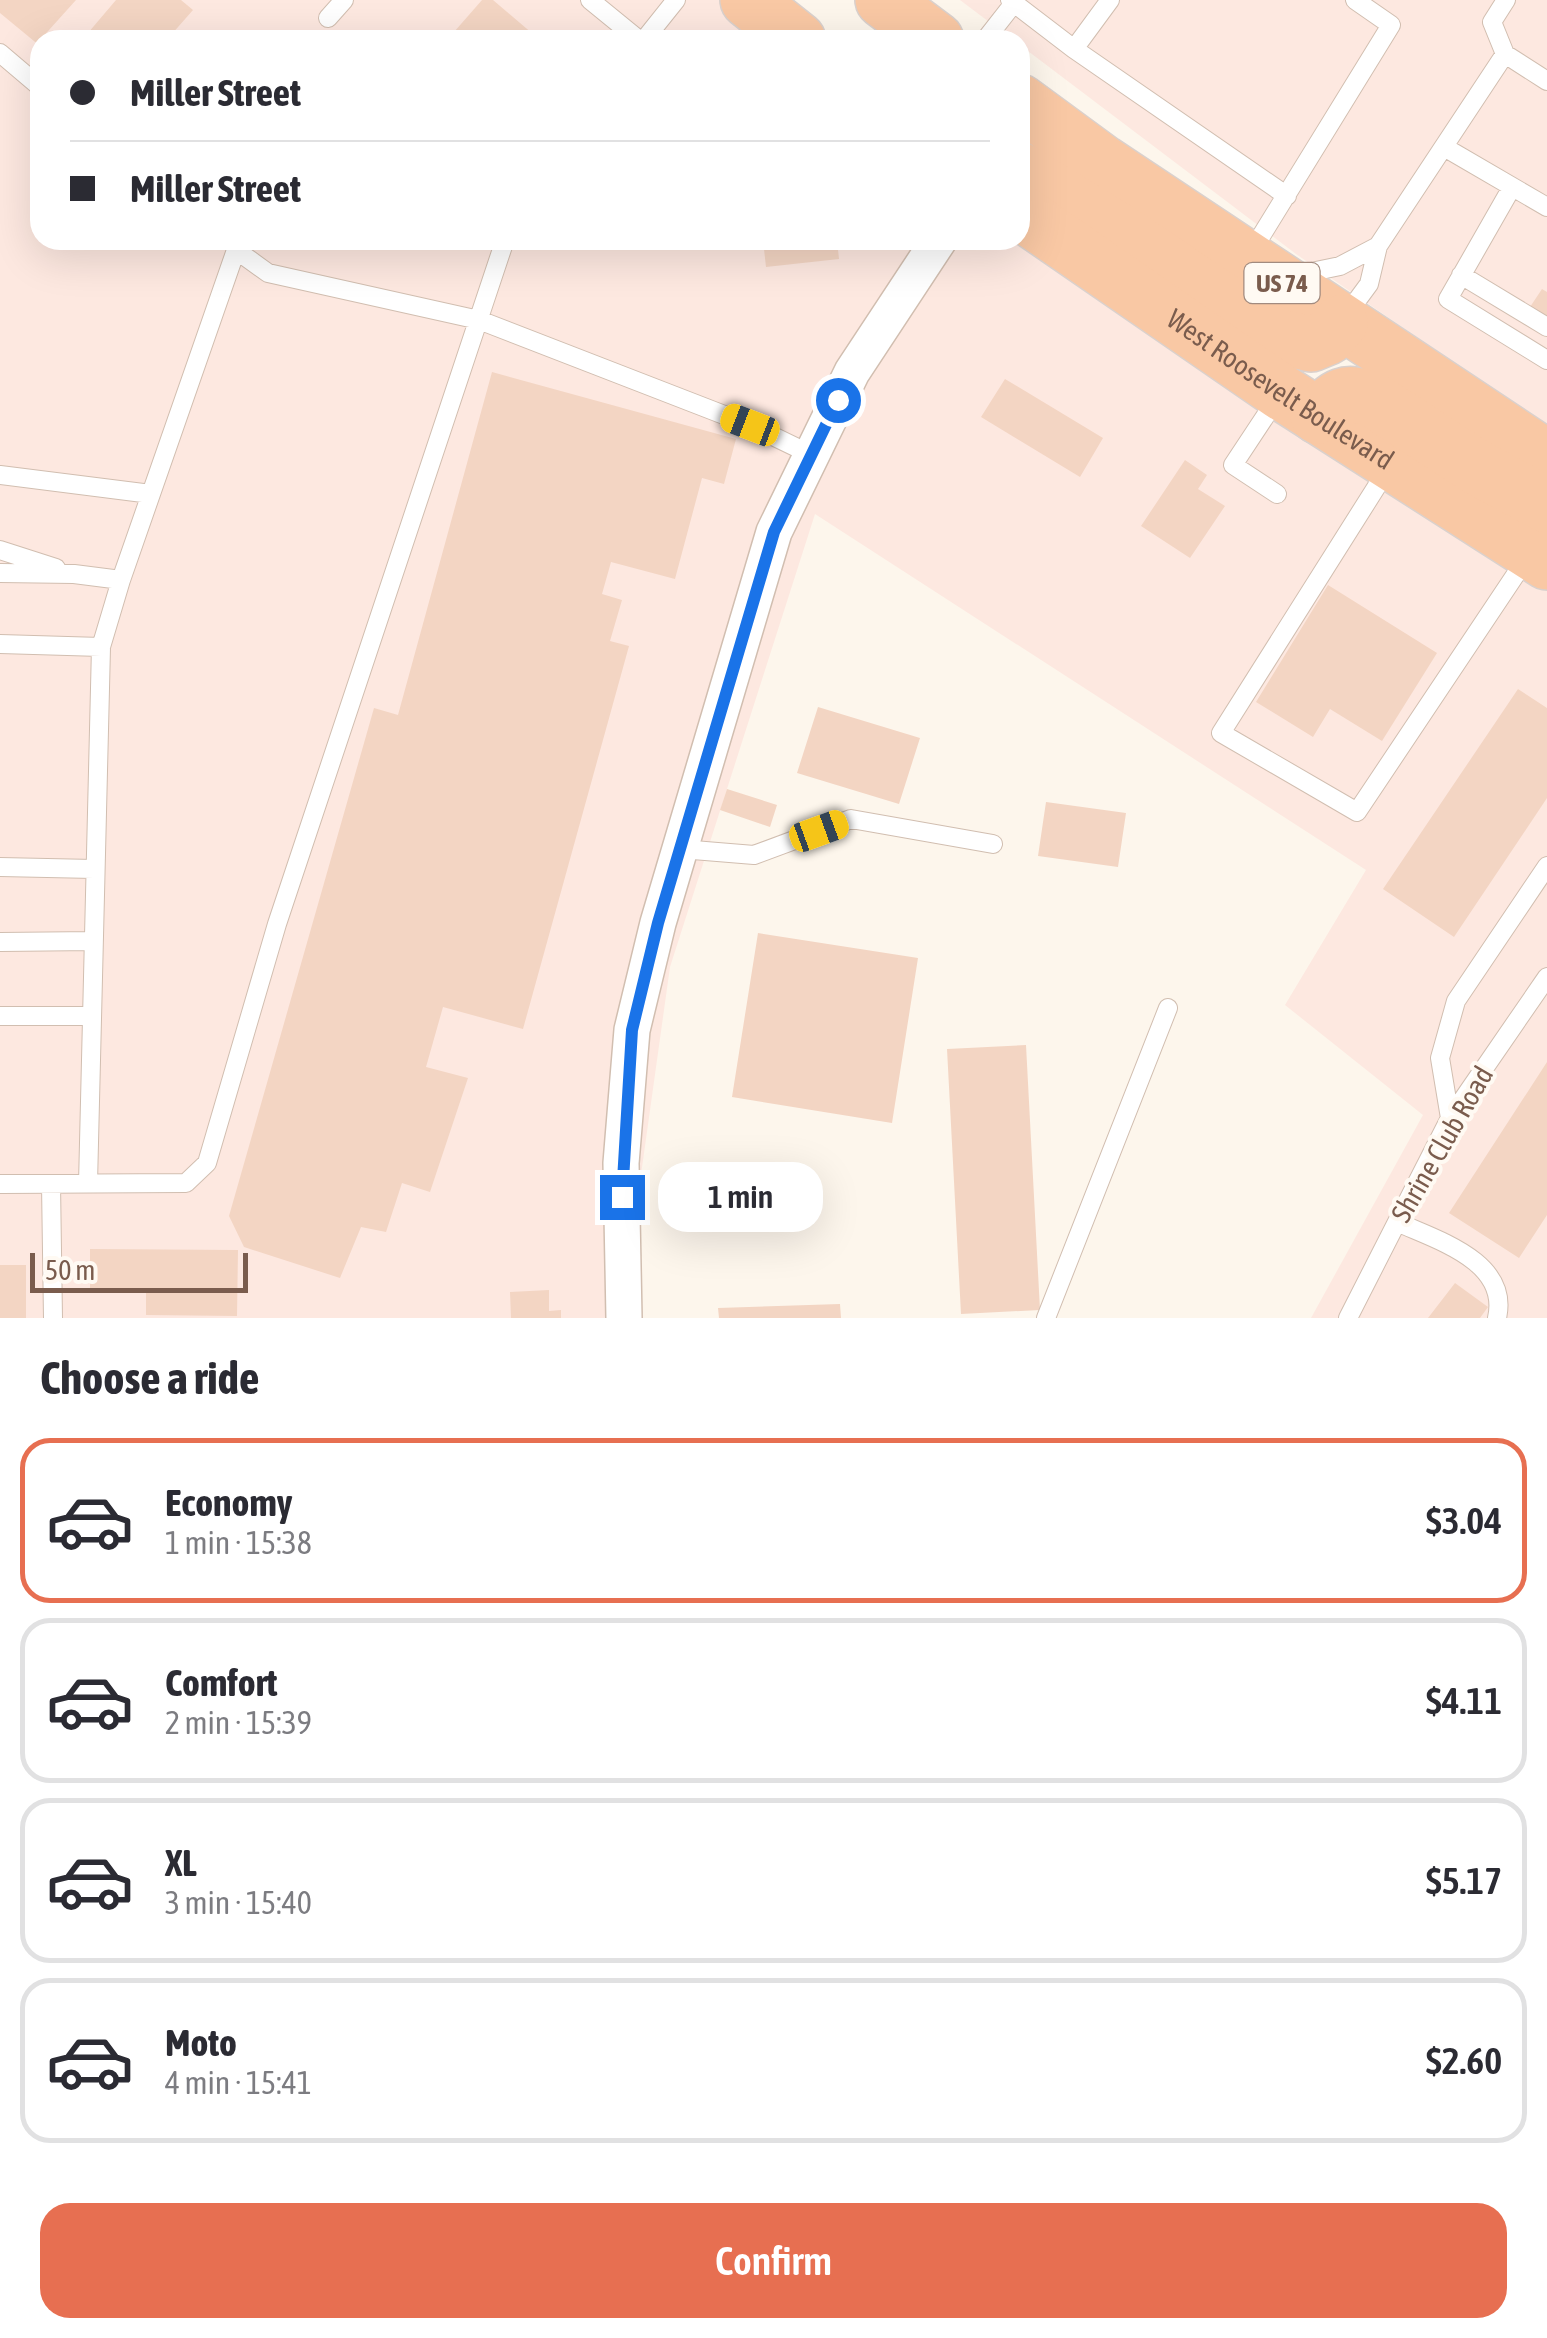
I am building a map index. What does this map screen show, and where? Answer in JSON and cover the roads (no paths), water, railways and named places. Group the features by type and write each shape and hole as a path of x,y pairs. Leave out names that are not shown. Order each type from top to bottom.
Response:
{"highway":[{"path":"748,0 786,30"},
{"path":"882,0 922,30"},
{"name":"US 74","path":"1030,109 1340,323 1547,458"},
{"path":"1030,176 1276,336 1311,344 1328,337 1340,323"},
{"name":"West Roosevelt Boulevard","path":"1030,219 1392,463 1542,540"},
{"path":"1300,404 1356,394 1373,400 1478,468 1542,540"}],"street":[{"path":"624,1318 622,1164 632,1030 658,923 774,532 852,372 932,250"}],"lane":[{"path":"328,18 344,0"},
{"path":"590,0 629,30"},
{"path":"650,30 676,0"},
{"path":"1074,49 1110,0"},
{"path":"1356,0 1392,25 1286,196 1262,269 1340,266 1378,246"},
{"path":"1506,0 1492,22 1505,54 1547,81"},
{"path":"992,30 1012,1 1074,49 1286,196"},
{"path":"0,53 30,78"},
{"path":"1340,323 1369,284 1378,246 1505,54"},
{"path":"1444,147 1547,207"},
{"path":"1512,187 1448,299 1547,360"},
{"path":"88,1184 101,647 228,250"},
{"path":"237,250 268,273 480,320 750,425 812,454"},
{"path":"0,1184 186,1183 207,1163 277,924 502,250"},
{"path":"1462,275 1547,327"},
{"path":"1277,494 1233,465 1300,404"},
{"path":"1392,463 1221,733 1358,812 1542,540"},
{"path":"0,474 151,494"},
{"path":"0,550 74,574"},
{"path":"0,573 74,574 121,580"},
{"path":"0,644 101,647"},
{"path":"681,848 754,855 851,819 993,844"},
{"path":"1450,1118 1440,1058 1456,1001 1547,866"},
{"path":"0,868 94,869"},
{"path":"0,942 93,941"},
{"name":"Shrine Club Road","path":"1348,1318 1450,1118 1547,977"},
{"path":"1046,1318 1168,1008"},
{"path":"0,1016 91,1016"},
{"path":"51,1184 53,1318"},
{"path":"1397,1222 1472,1257 1491,1279 1499,1310 1497,1318"}]}
